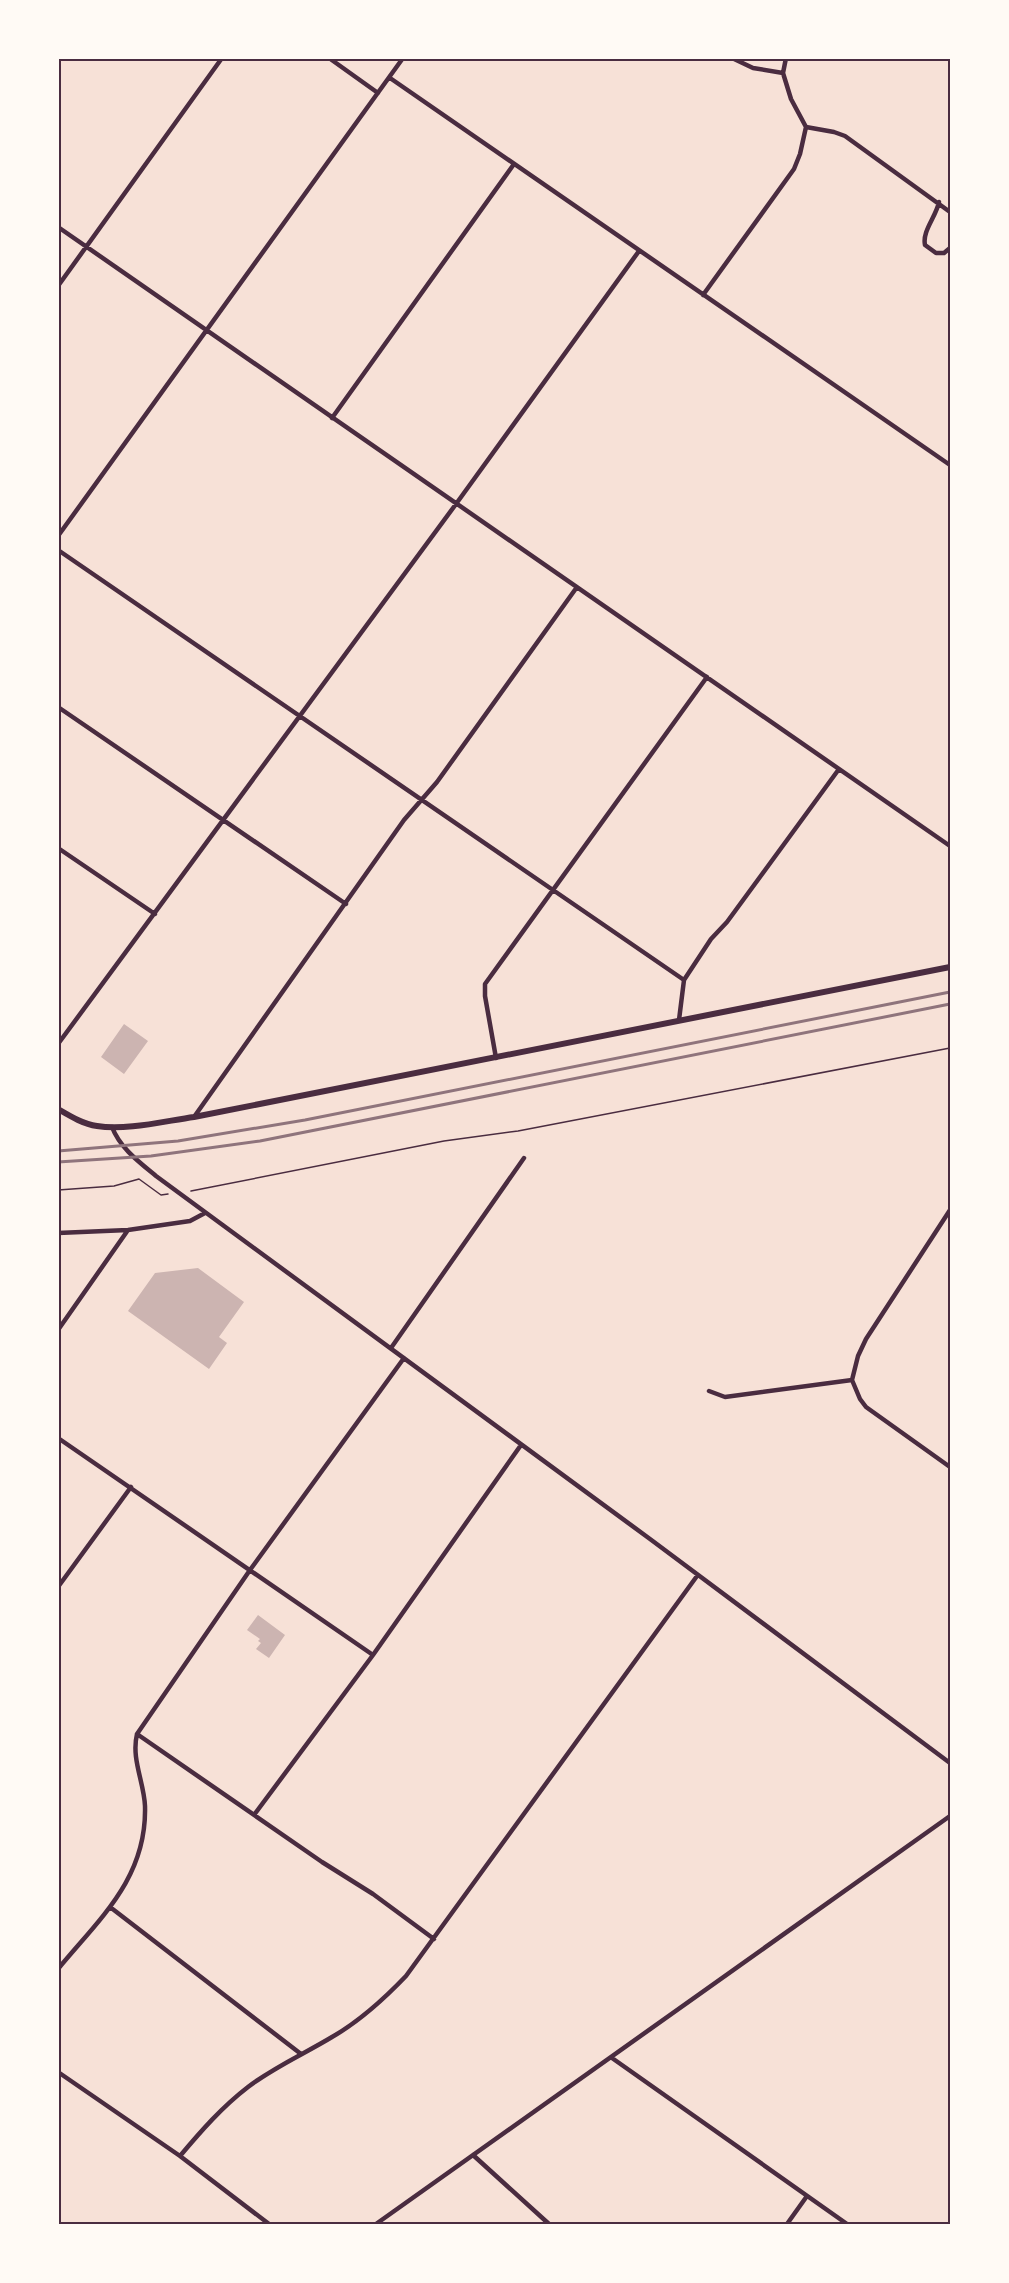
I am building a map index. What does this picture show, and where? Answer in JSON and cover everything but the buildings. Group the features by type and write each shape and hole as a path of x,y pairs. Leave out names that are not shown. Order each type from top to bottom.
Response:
{"street":[{"path":"58,286 222,58"},
{"path":"329,58 378,93"},
{"path":"58,536 403,58"},
{"path":"732,58 753,68 783,73"},
{"path":"703,295 794,169 800,154 806,127 791,99 783,73 786,58"},
{"path":"390,78 951,465"},
{"path":"806,127 845,136 951,212"},
{"path":"332,418 514,164"},
{"path":"939,202 936,216 926,232 925,245 936,253 944,253 951,248"},
{"path":"58,226 951,846"},
{"path":"58,1044 456,504 639,251"},
{"path":"58,550 684,980"},
{"path":"194,1117 404,820 437,782 577,587"},
{"path":"496,1058 485,984 707,677"},
{"path":"58,708 346,904"},
{"path":"679,1020 684,980 711,939 727,922 839,769"},
{"path":"58,848 155,914"},
{"path":"58,1109 88,1124 112,1126 194,1117 951,967"},
{"path":"112,1126 115,1136 134,1157 205,1213 951,1763"},
{"path":"391,1348 524,1158"},
{"path":"951,1210 866,1339 858,1356 852,1380 866,1407 951,1467"},
{"path":"58,1233 128,1230 190,1221 205,1213"},
{"path":"58,1330 128,1230"},
{"path":"58,1969 110,1907 130,1878 138,1858 143,1839 145,1803 134,1747 137,1734 250,1570 404,1358"},
{"path":"709,1391 725,1397 852,1380"},
{"path":"58,1438 373,1655"},
{"path":"254,1815 373,1655 522,1445"},
{"path":"58,1587 131,1487"},
{"path":"180,2156 208,2123 236,2096 273,2069 346,2028 376,2005 406,1976 697,1576"},
{"path":"137,1734 373,1894 434,1939"},
{"path":"376,2224 951,1816"},
{"path":"110,1907 301,2054"},
{"path":"612,2058 847,2224"},
{"path":"58,2072 180,2156 269,2224"},
{"path":"473,2155 549,2224"},
{"path":"787,2224 807,2196"}],"path":[{"path":"198,1190 444,1140 518,1131 951,1048"},
{"path":"58,1190 114,1186 139,1179 161,1195"}],"railway":[{"path":"58,1151 178,1141 305,1120 950,992"},
{"path":"58,1162 151,1156 260,1141 950,1004"}]}
